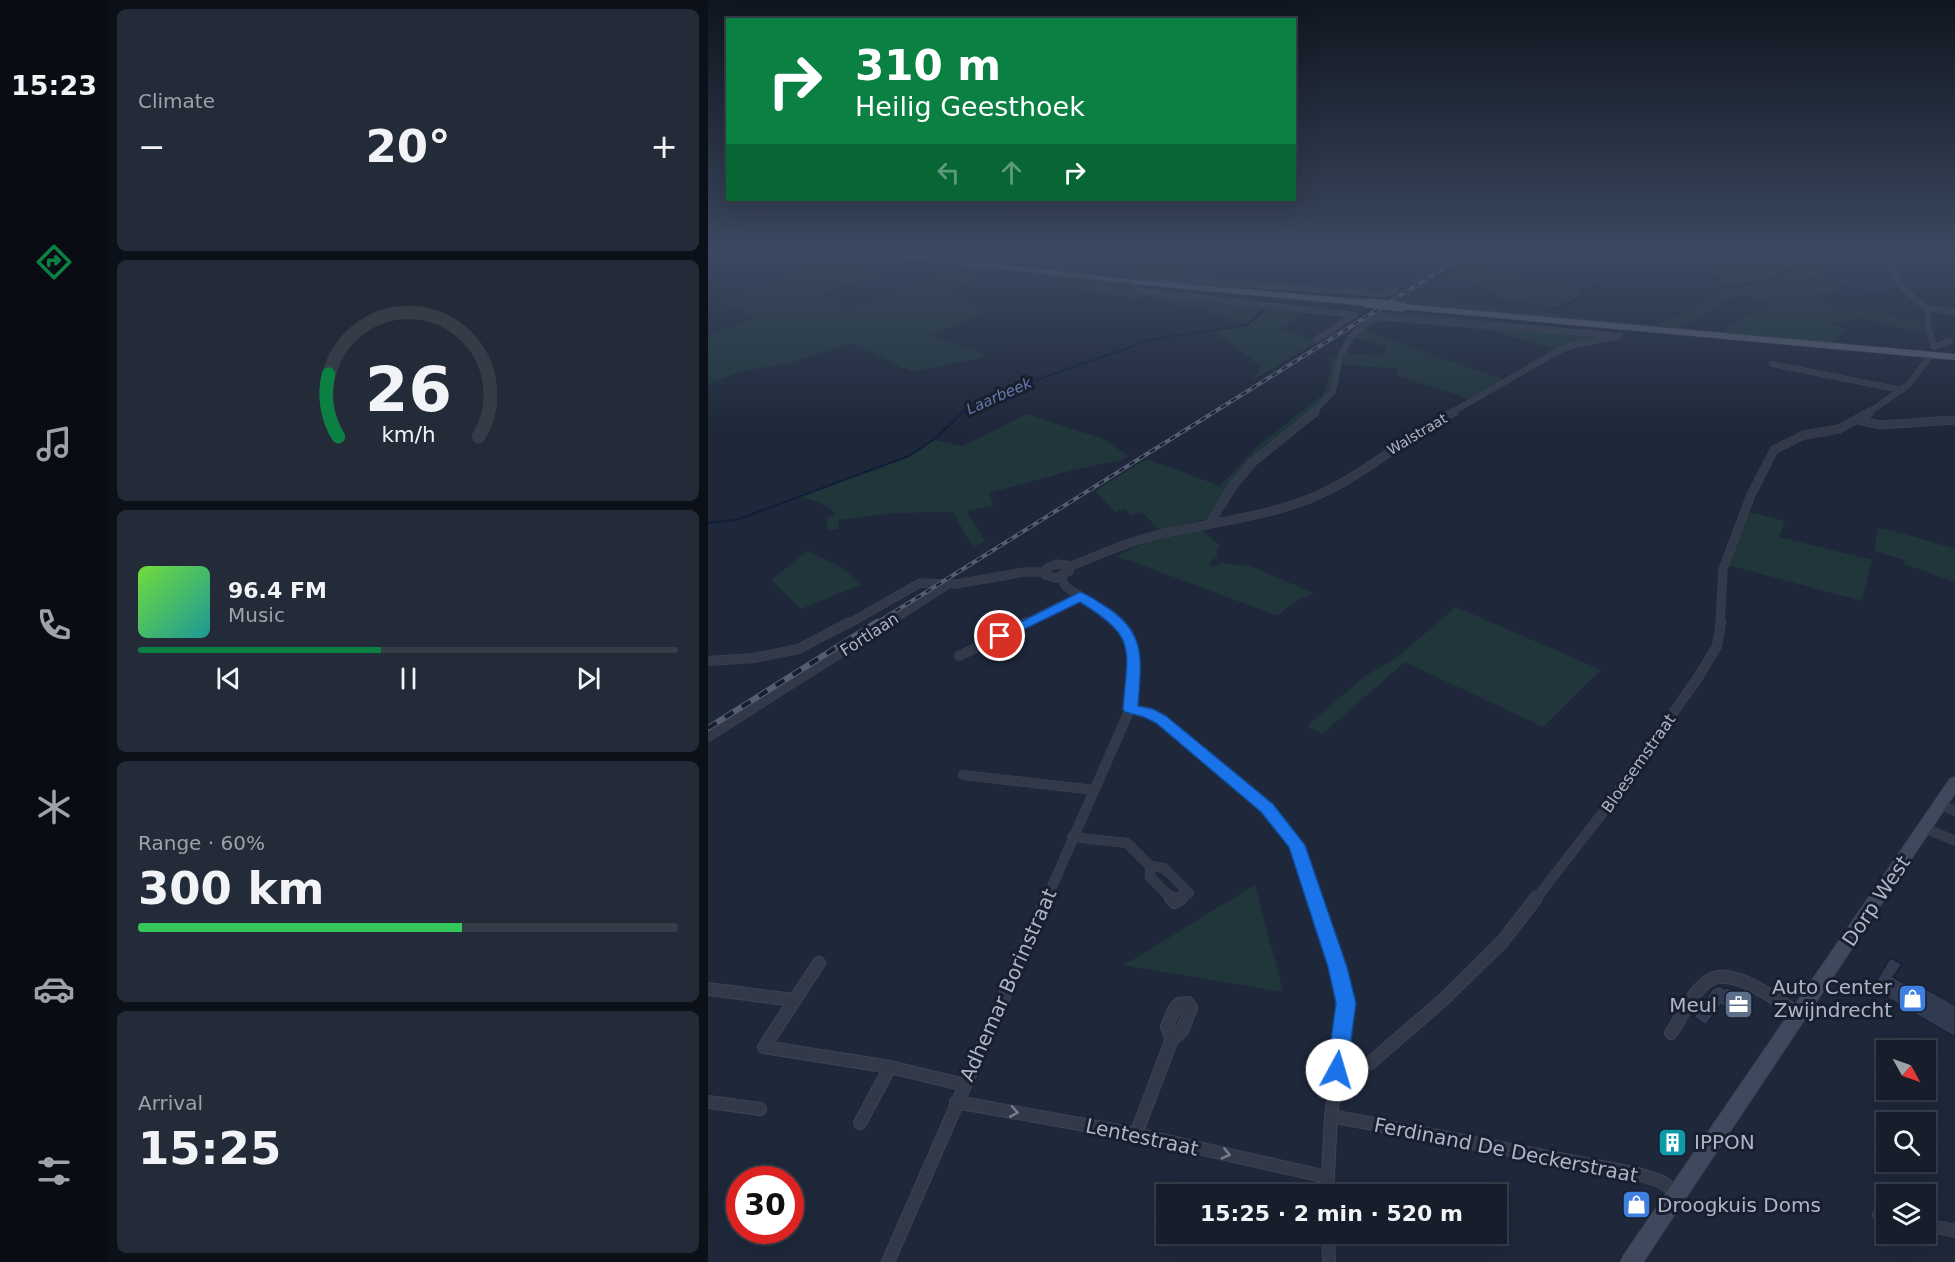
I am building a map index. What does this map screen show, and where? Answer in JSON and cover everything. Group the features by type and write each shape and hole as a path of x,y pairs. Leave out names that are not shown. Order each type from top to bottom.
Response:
{"main road":[{"path":"1455,311 1955,357"},
{"name":"Dorp West","path":"1631,1262 1925,828 1948,808 1954,784"}],"street":[{"path":"1316,340 1354,315 1318,311"},
{"path":"1927,311 1928,328 1934,347 1953,342"},
{"name":"Walstraat","path":"1044,572 1052,565 1059,564 1068,567 1126,543 1211,521 1234,519 1283,507 1327,492 1428,425 1477,400 1556,352 1574,345 1620,336 1372,318 1359,327 1340,357 1338,380 1329,399 1258,456 1229,492 1211,521"},
{"path":"1931,335 1953,342"},
{"name":"Bloesemstraat","path":"1337,1070 1356,1070 1370,1063 1443,1000 1503,941 1605,811 1700,676 1717,646 1720,634 1723,569 1751,495 1774,450 1793,439 1839,429 1859,420 1912,381 1929,358 1928,355"},
{"path":"1772,364 1900,390"},
{"name":"Bloesemstraat","path":"1859,420 1880,425 1955,420"},
{"path":"1044,572 1051,578 1061,577 1068,573 1068,567"},
{"name":"Fortlaan","path":"708,737 948,584 1024,572 1044,572"},
{"name":"Adhemar Borinstraat","path":"888,1262 956,1102 1024,954 1072,837 1130,709 1134,653 1132,641 1115,618 1066,587 1061,577"},
{"path":"708,661 754,658 798,649 920,583 948,584"},
{"path":"959,656 1080,596"},
{"path":"1130,709 1148,712 1161,719 1267,808 1297,845 1338,967 1346,1003 1331,1116 1327,1184"},
{"path":"963,775 1094,790"},
{"path":"1925,828 1955,841"},
{"path":"1072,837 1127,843 1150,866"},
{"path":"819,963 764,1047 890,1067 965,1085"},
{"path":"1671,1033 1707,981 1721,976 1732,977 1749,984 1799,1014"},
{"path":"708,989 794,1000"},
{"path":"1136,1134 1172,1039"},
{"path":"860,1123 890,1067"},
{"path":"708,1102 760,1109"},
{"name":"Lentestraat","path":"956,1102 1136,1134 1327,1177"},
{"name":"Ferdinand De Deckerstraat","path":"1331,1116 1638,1174 1660,1181 1677,1192"},
{"path":"1936,1227 1955,1231"},
{"path":"1328,1244 1329,1262"}],"green space":[{"path":"743,311 986,311 988,312 929,335 977,351 985,357 912,372 852,343 786,364 742,371 708,384 708,335 757,317"},
{"path":"1206,311 1307,311 1281,329 1317,341 1250,382 1262,367 1212,330 1246,323"},
{"path":"1379,311 1389,311 1635,334 1390,316 1370,317"},
{"path":"1484,311 1529,311 1654,326 1689,311 1709,311 1676,330"},
{"path":"1756,311 1871,311 1923,323 1926,335 1869,319 1831,324 1846,330 1831,344 1717,334"},
{"path":"1375,319 1605,337 1555,349 1489,330 1382,321 1364,331 1506,380 1472,400 1395,375 1399,369 1344,365 1343,357 1346,353 1384,356 1387,347 1355,338 1360,330"},
{"path":"1328,355 1337,359 1332,388 1325,399 1290,427 1246,468 1206,519 1159,530 1142,512 1131,515 1125,509 1115,512 1095,491 1147,459 1220,486 1258,446 1322,395 1330,369"},
{"path":"1027,414 1101,438 1129,456 1122,460 1077,469 989,493 994,505 966,511 985,541 973,548 953,512 895,513 838,520 839,529 827,531 827,517 835,515 832,511 820,503 799,497 907,457 932,439 962,446"},
{"path":"1750,512 1785,521 1779,537 1872,560 1862,601 1728,565"},
{"path":"1199,528 1221,546 1215,551 1218,555 1208,565 1215,567 1221,563 1250,566 1314,593 1294,602 1278,616 1117,556 1146,542"},
{"path":"1878,528 1955,549 1955,582 1904,564 1905,560 1874,551"},
{"path":"808,551 839,566 862,584 801,609 771,580"},
{"path":"1456,607 1601,670 1543,727 1405,662 1322,734 1307,726 1365,676 1396,658"},
{"path":"1255,885 1283,992 1124,965"}],"building":[{"name":"Auto Center Zwijndrecht","path":"1890,958 1902,964 1893,977 1916,990 1919,985 1955,1005 1955,1037 1879,993 1875,983"},
{"name":"Meul","path":"1720,986 1725,989 1727,987 1753,1002 1742,1018 1721,1005 1706,1025 1694,1017 1713,988"},
{"name":"IPPON","path":"1669,1130 1687,1142 1678,1154 1660,1142"}],"waterway":[{"name":"Laarbeek","path":"708,523 736,520 909,456 936,438 964,411 1004,391 1154,339 1247,325 1263,311"}],"railway":[{"path":"875,624 1376,311"},
{"path":"708,728 877,622"}],"place":[{"name":"Auto Center Zwijndrecht","path":"1913,998"},
{"name":"Meul","path":"1738,1005"},
{"name":"IPPON","path":"1673,1142"},
{"name":"Droogkuis Doms","path":"1636,1205"}],"route":[{"path":"1000,636 1080,596 1115,618 1128,633 1134,653 1130,709 1148,712 1161,719 1267,808 1281,824 1297,845 1338,967 1346,1003 1337,1070"}]}
